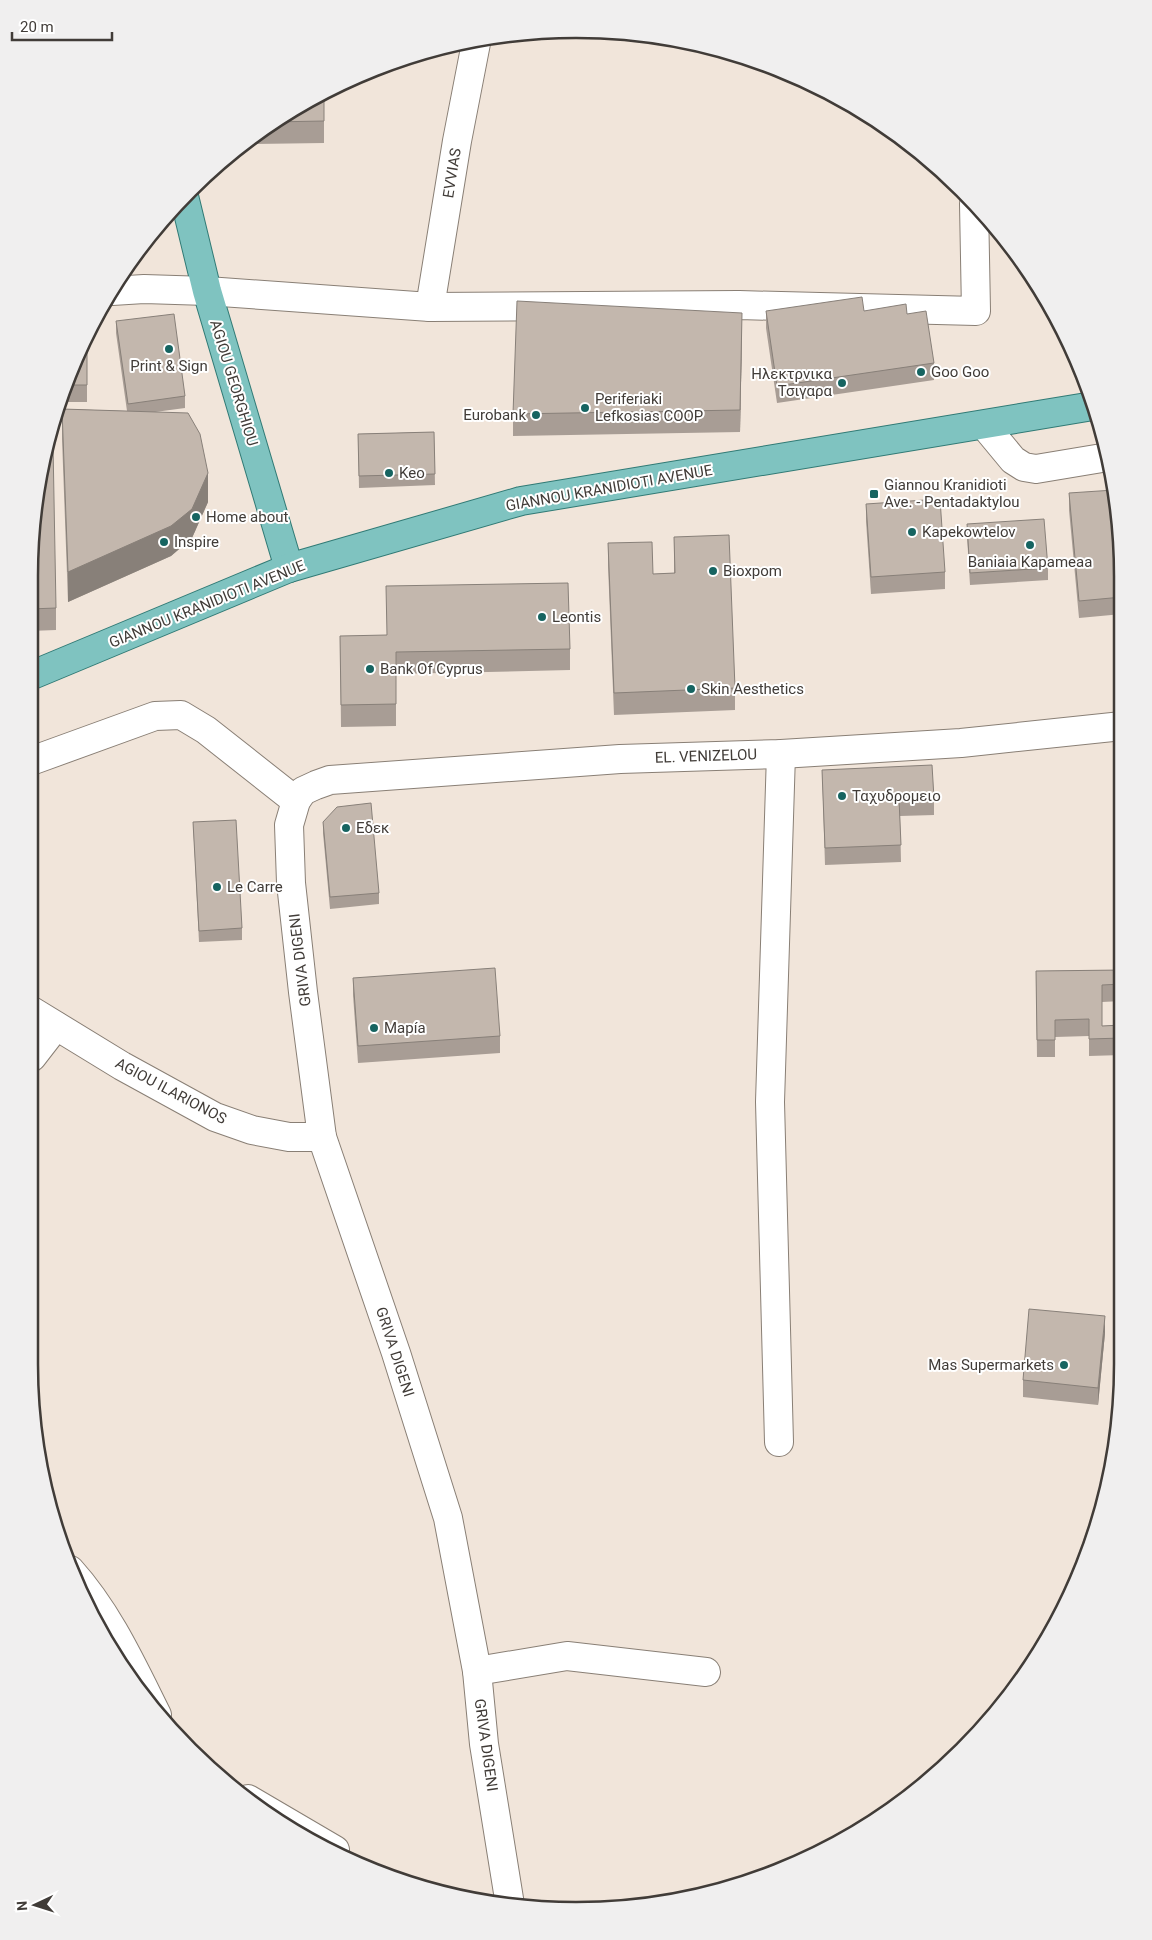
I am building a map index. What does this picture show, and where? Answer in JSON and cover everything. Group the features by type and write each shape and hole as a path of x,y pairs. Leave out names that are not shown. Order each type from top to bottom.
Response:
{"main road":[{"name":"AGIOU GEORGHIOU","path":"186,205 207,291 289,568"},
{"name":"GIANNOU KRANIDIOTI AVENUE","path":"37,673 289,568 521,501 1087,407"}],"street":[{"name":"EVVIAS","path":"430,307 457,141 475,47"},
{"path":"121,289 144,288 207,291 430,307 739,305 976,311 974,214"},
{"path":"984,425 1013,460 1024,467 1036,469 1101,458"},
{"path":"37,758 155,716 181,714 206,730 296,801"},
{"name":"EL. VENIZELOU","path":"296,801 303,791 316,784 330,780 620,759 781,754 961,743 1115,727"},
{"path":"779,1442 770,1102 781,754"},
{"name":"GRIVA DIGENI","path":"296,801 289,825 291,883 322,1137 396,1353 448,1518 477,1671 484,1744 509,1898"},
{"name":"AGIOU ILARIONOS","path":"37,1014 130,1071 216,1117 252,1130 288,1138 322,1137"},
{"path":"37,1051 56,1026"},
{"path":"90,1596 119,1642 135,1672"},
{"path":"477,1671 567,1656 706,1672"}],"building":[{"path":"324,101 324,121 288,122"},
{"path":"862,297 864,311 906,304 907,314 926,311 934,363 777,386 766,311"},
{"path":"517,301 742,313 740,410 513,414"},
{"path":"174,314 185,396 128,404 116,321"},
{"path":"87,351 87,385 73,385"},
{"path":"64,409 188,413 200,434 208,473 192,509 171,526 68,572 62,416"},
{"path":"434,432 435,474 359,476 358,434"},
{"path":"53,449 56,608 37,609 37,576 42,506"},
{"path":"1107,490 1113,541 1115,598 1079,601 1069,493"},
{"path":"940,499 945,572 871,577 866,504"},
{"path":"1044,519 1048,568 970,573 967,524"},
{"path":"729,535 735,688 614,693 608,543 652,542 653,574 675,573 674,537"},
{"path":"568,583 570,649 396,652 396,704 341,705 340,636 387,635 386,586"},
{"path":"932,765 934,798 899,799 901,845 825,848 822,770"},
{"path":"371,803 379,893 330,897 323,822 337,807"},
{"name":"Le Carre","path":"236,820 242,928 199,931 193,822"},
{"path":"495,968 500,1036 358,1046 353,978"},
{"path":"1115,970 1115,984 1102,985 1102,1026 1115,1025 1115,1038 1089,1039 1089,1019 1055,1020 1055,1040 1037,1040 1036,971"},
{"name":"Mas Supermarkets","path":"1029,1309 1105,1316 1098,1388 1023,1380"}],"place":[{"name":"Print & Sign","path":"169,349"},
{"name":"Goo Goo","path":"921,372"},
{"name":"Ηλεκτρνικα Τσιγαρα","path":"842,383"},
{"name":"Periferiaki Lefkosias COOP","path":"585,408"},
{"name":"Eurobank","path":"536,415"},
{"name":"Keo","path":"389,473"},
{"name":"Giannou Kranidioti Ave. - Pentadaktylou","path":"874,494"},
{"name":"Home about","path":"196,517"},
{"name":"Kapekowtelov","path":"912,532"},
{"name":"Inspire","path":"164,542"},
{"name":"Baniaia Kapameaa","path":"1030,545"},
{"name":"Bioxpom","path":"713,571"},
{"name":"Leontis","path":"542,617"},
{"name":"Bank Of Cyprus","path":"370,669"},
{"name":"Skin Aesthetics","path":"691,689"},
{"name":"Ταχυδρομειο","path":"842,796"},
{"name":"Εδεκ","path":"346,828"},
{"name":"Le Carre","path":"217,887"},
{"name":"Mapía","path":"374,1028"},
{"name":"Mas Supermarkets","path":"1064,1365"}]}
